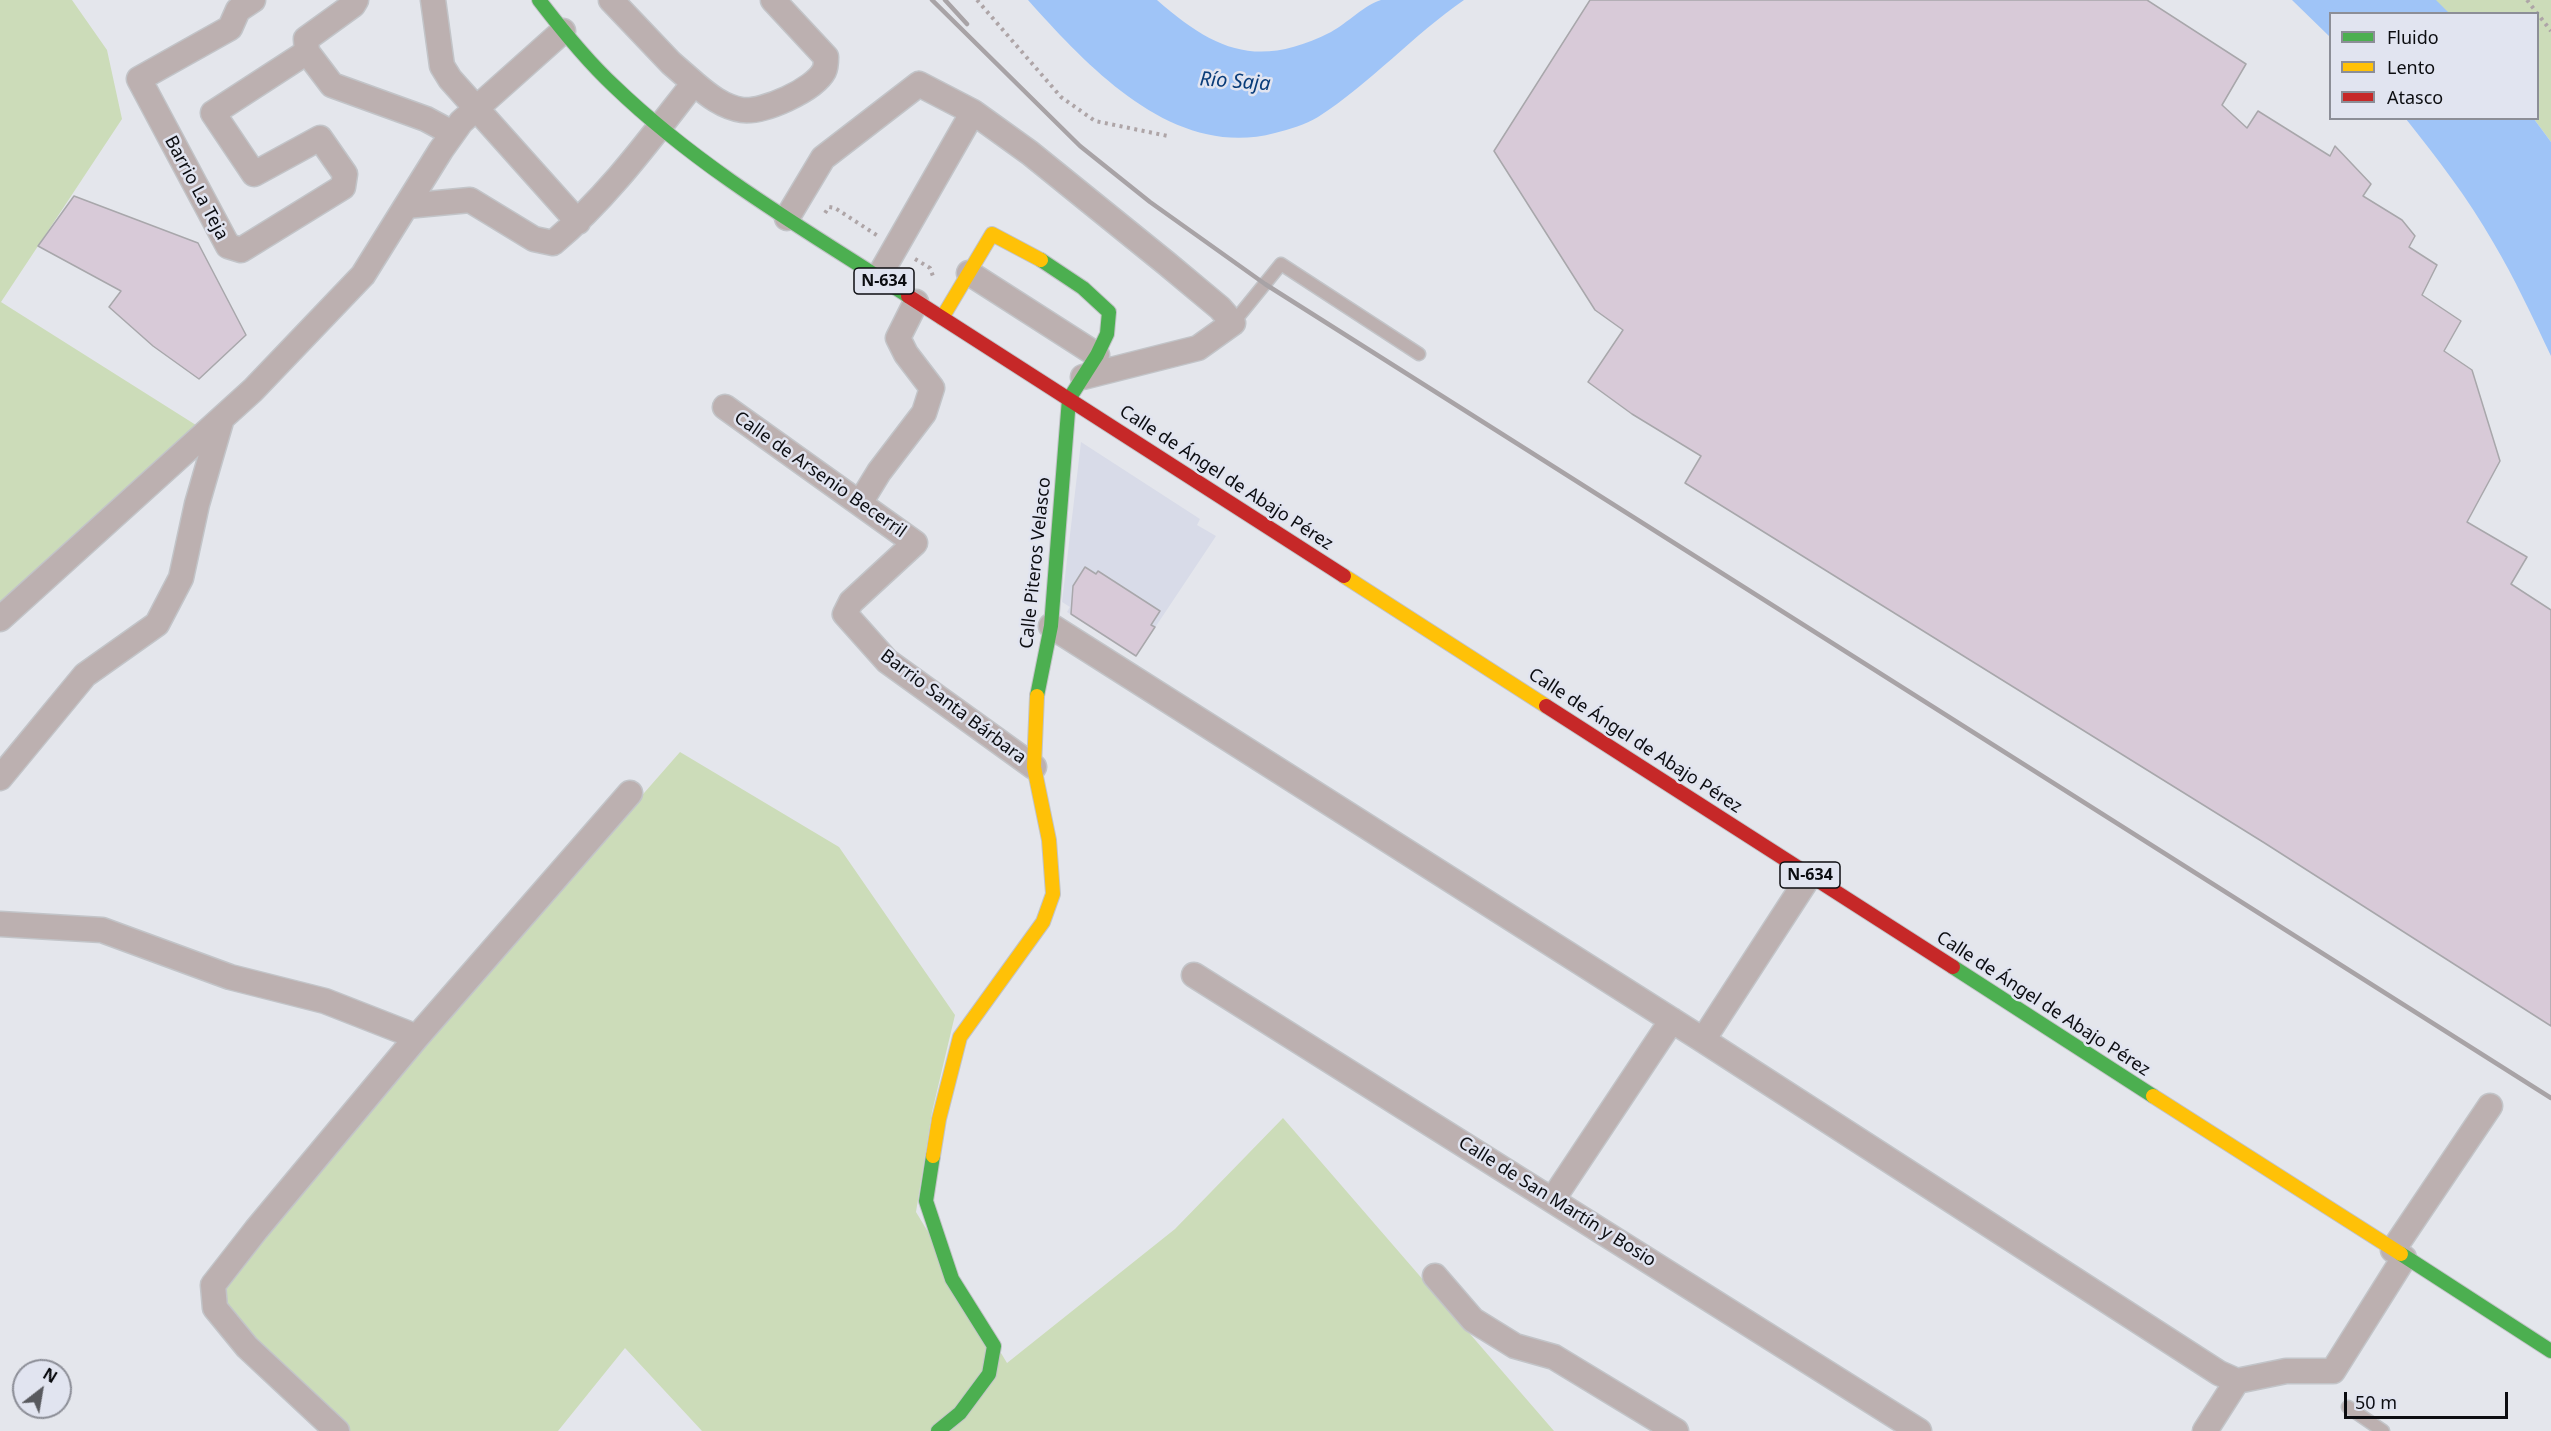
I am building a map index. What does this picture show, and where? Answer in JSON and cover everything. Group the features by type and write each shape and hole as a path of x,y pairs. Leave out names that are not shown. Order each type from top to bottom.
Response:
{"main road":[{"name":"N-634","path":"539,0 563,31 617,91 658,128"},
{"name":"Calle de Ángel de Abajo Pérez","path":"658,128 700,160 878,278 2551,1351"},
{"path":"942,318 992,234 1092,292 1109,312 1102,344 1069,399"},
{"name":"Calle Piteros Velasco","path":"938,1431 960,1413 989,1374 994,1346 952,1279 926,1201 939,1119 960,1037 1043,922 1053,894 1049,840 1034,767 1037,691 1051,626 1069,399"}],"street":[{"name":"Barrio La Teja","path":"253,0 238,10 230,28 139,79 228,246 241,250 343,187 345,174 320,138 254,174 213,112 307,52 306,39 353,6 356,0"},
{"path":"433,0 442,66 450,79 578,222"},
{"path":"611,0 693,83 712,98 731,107 745,110 762,107 805,90 824,71 826,57 773,0"},
{"path":"0,619 253,390 363,275 452,134 477,107 563,31"},
{"path":"307,52 332,86 426,119 452,134"},
{"path":"406,206 470,200 534,239 553,243 578,222 693,83"},
{"path":"787,218 823,158 919,84 973,112 1030,153 1166,263 1220,308 1233,323 1198,348 1083,377"},
{"path":"878,278 973,112"},
{"path":"969,273 1102,344"},
{"path":"860,503 879,472 924,412 932,388 906,354 898,338 916,302"},
{"name":"Calle de Arsenio Becerril","path":"725,407 915,543"},
{"path":"0,778 85,675 157,624 181,578 197,504 222,418"},
{"name":"Barrio Santa Bárbara","path":"915,543 851,602 845,614 887,661 1034,767"},
{"path":"1051,626 1672,1020 2219,1373 2237,1381 2286,1371 2333,1371 2398,1254 2490,1106"},
{"path":"337,1431 247,1347 215,1308 213,1285 417,1037 630,793"},
{"path":"1703,1040 1810,875"},
{"path":"0,924 102,930 230,977 325,1001 417,1037"},
{"name":"Calle de San Martín y Bosio","path":"1194,975 1919,1431"},
{"path":"1553,1199 1672,1020"},
{"path":"1435,1276 1473,1320 1515,1346 1554,1357 1676,1431"},
{"path":"2205,1431 2237,1381"}],"lane":[{"path":"1233,323 1281,264 1419,354"},
{"path":"2348,1407 2383,1431"}],"path":[{"path":"977,0 1061,97 1095,121 1168,136"},
{"path":"2527,0 2536,12"},
{"path":"2539,16 2551,31"}],"shaded area":[{"path":"1081,442 1200,519 1197,525 1216,536 1136,656 1067,612 1070,607 1062,602"}],"green space":[{"path":"0,0 72,0 107,50 122,119 1,302 207,432 0,619"},
{"path":"2432,0 2551,0 2551,142 2535,120 2539,120 2539,12 2444,12"},
{"path":"680,752 839,847 955,1015 932,1112 916,1212 1007,1363 1175,1229 1283,1118 1554,1431 702,1431 625,1348 558,1431 349,1431 215,1308 213,1285"}],"water":[{"name":"Río Saja","path":"1028,0 1157,0 1198,32 1238,49 1259,52 1281,50 1331,32 1381,0 1464,0 1427,28 1356,89 1318,117 1303,125 1275,133 1238,138 1202,133 1169,121 1136,102 1078,53"},
{"path":"2292,0 2436,0 2448,12 2329,12 2329,36"},
{"path":"2407,120 2535,120 2551,142 2551,356 2501,256 2452,179"}],"building":[{"path":"1590,0 2147,0 2246,64 2222,105 2247,128 2258,111 2330,156 2335,146 2371,184 2363,196 2402,220 2415,236 2409,247 2437,265 2422,295 2461,321 2444,351 2472,370 2500,461 2467,522 2527,557 2511,584 2551,610 2551,1026 2263,842 1685,483 1701,456 1632,414 1588,382 1623,330 1595,310 1494,151"},
{"path":"74,196 198,243 246,335 199,379 153,346 109,307 121,291 38,246"},
{"path":"1085,567 1096,574 1098,571 1160,611 1151,625 1155,627 1136,656 1071,614 1073,586"}],"railway":[{"path":"932,0 1080,146 1150,202 1265,284 2551,1098"},
{"path":"945,0 967,24"}],"traffic: fast":[{"path":"539,0 604,76 682,145 756,198 908,296"},
{"path":"1037,696 1051,626 1069,399 1097,355 1107,334 1109,312 1083,288 1041,260"},
{"path":"1953,967 2153,1096"},
{"path":"933,1156 926,1201 952,1279 994,1346 989,1374 960,1413 938,1431"},
{"path":"2401,1254 2551,1351"}],"traffic: slow":[{"path":"942,318 992,234 1041,260"},
{"path":"1344,576 1546,706"},
{"path":"933,1156 939,1119 960,1037 1043,922 1053,894 1049,840 1034,767 1037,696"},
{"path":"2153,1096 2401,1254"}],"traffic: jam":[{"path":"908,296 1344,576"},
{"path":"1546,706 1953,967"}]}
